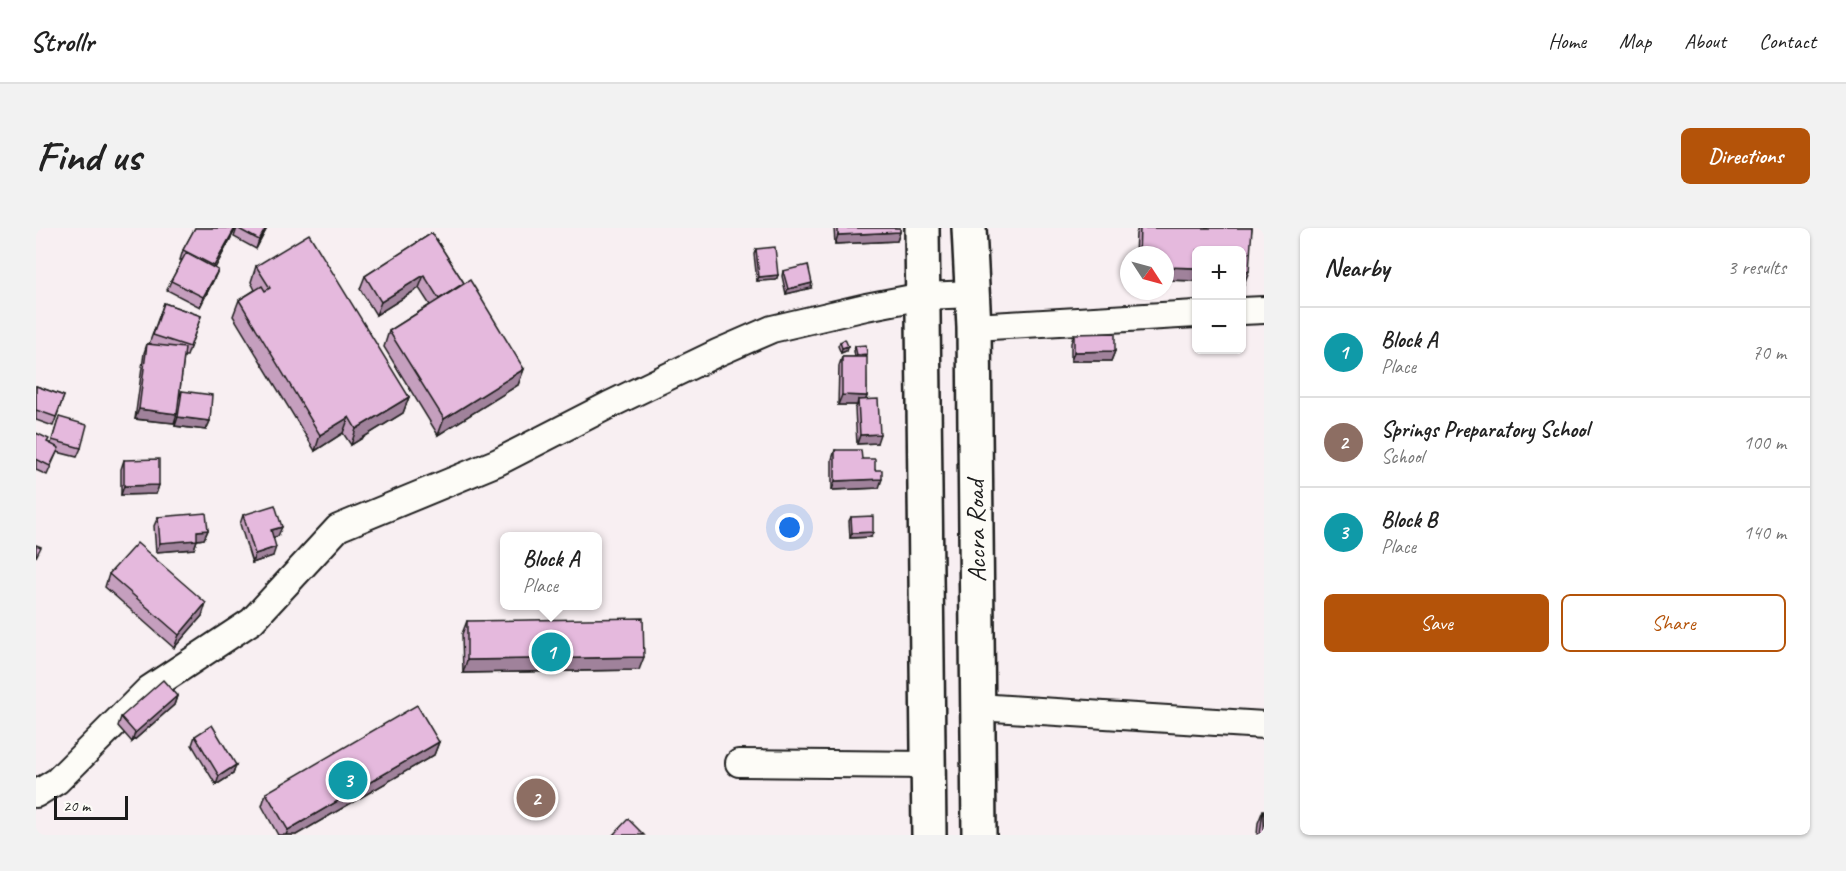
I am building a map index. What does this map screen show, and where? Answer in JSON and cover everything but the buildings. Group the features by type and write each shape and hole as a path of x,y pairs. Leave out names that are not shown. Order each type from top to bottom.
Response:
{"main road":[{"name":"Accra Road","path":"922,228 929,835"},
{"name":"Accra Road","path":"969,228 974,327 979,835"}],"street":[{"path":"36,794 57,781 148,689 252,621 339,528 498,462 609,405 772,328 923,296 973,294"},
{"path":"1246,311 1264,310"},
{"path":"974,327 1192,314"},
{"path":"977,707 1264,725"},
{"path":"739,763 928,765"}],"place":[{"name":"Block A","path":"551,652"},
{"name":"Block B","path":"348,780"},
{"name":"Springs Preparatory School","path":"536,798"}]}
